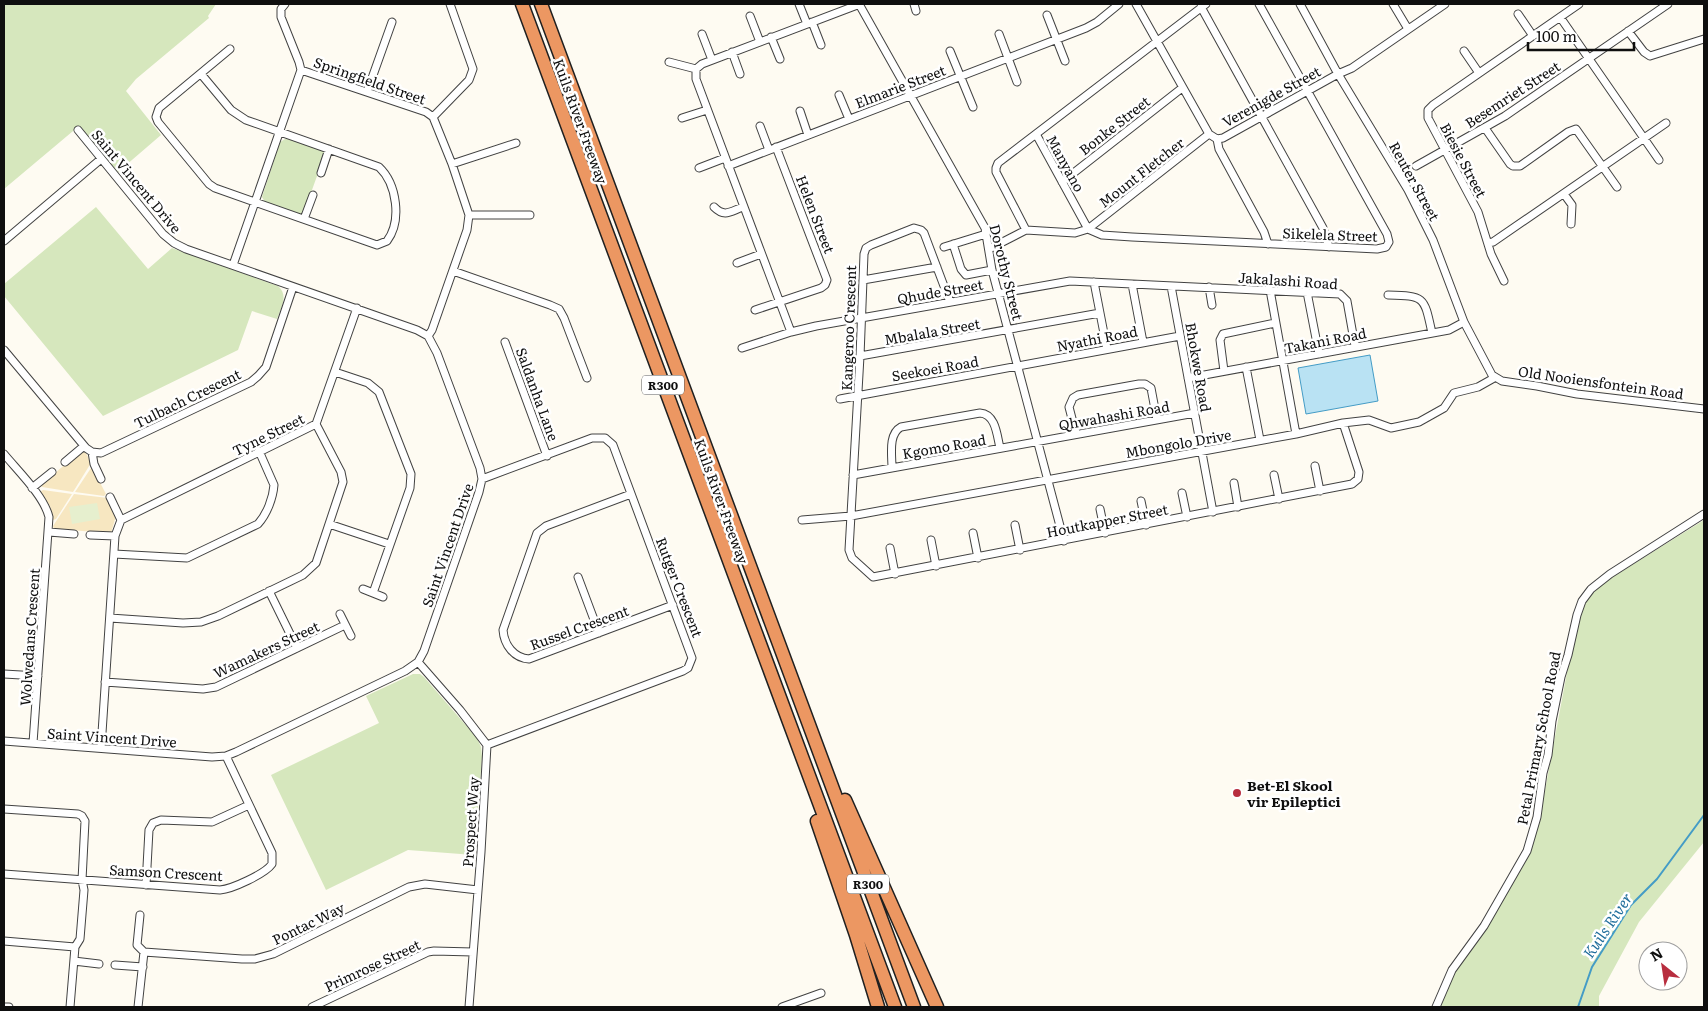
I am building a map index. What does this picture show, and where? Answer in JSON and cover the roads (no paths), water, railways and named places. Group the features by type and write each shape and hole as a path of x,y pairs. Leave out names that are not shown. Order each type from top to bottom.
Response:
{"highway":[{"name":"Kuils River Freeway","path":"522,4 895,1007"},
{"name":"Kuils River Freeway","path":"541,4 914,1007"},
{"path":"822,761 847,804 937,1007"},
{"path":"804,765 813,811 856,935 878,1007"}],"street":[{"path":"285,4 281,9 281,17 301,70"},
{"path":"432,117 470,80 473,68 450,4"},
{"path":"799,4 821,45"},
{"path":"790,332 707,110 695,76 696,69 700,65 732,52 859,4"},
{"name":"Dorothy Street","path":"859,4 981,220 986,234 992,270 1064,541"},
{"name":"Elmarie Street","path":"728,166 1090,27 1119,4"},
{"name":"Verenigde Street","path":"1136,4 1209,134 1217,139 1223,138 1308,90 1352,68 1446,4"},
{"name":"Sikelela Street","path":"1026,230 1075,233 1088,230 1102,234 1380,250 1386,247 1389,240 1259,4"},
{"name":"Reuter Street","path":"1300,4 1338,74 1408,190 1433,240 1464,322 1494,378"},
{"path":"1393,4 1408,30"},
{"name":"Biesie Street","path":"1504,281 1488,243 1478,212 1428,118 1428,110 1579,4"},
{"name":"Besemriet Street","path":"1416,166 1505,116 1668,4"},
{"path":"989,249 1026,230 996,170 998,164 1204,6 1322,228 1330,247"},
{"path":"1518,14 1533,36"},
{"path":"1046,15 1065,61"},
{"path":"750,16 760,42"},
{"path":"1560,17 1659,160"},
{"path":"367,92 392,22"},
{"path":"1628,31 1644,52 1650,56 1704,39"},
{"path":"702,34 712,60"},
{"path":"999,34 1017,82"},
{"path":"772,37 780,60"},
{"path":"202,74 237,115 246,120 375,164 385,174 397,207 389,238 384,243 377,245 215,188 209,184 158,122 156,117 159,108 230,49"},
{"name":"Elmarie Street","path":"950,51 973,107"},
{"path":"1464,51 1479,73"},
{"path":"732,52 740,74"},
{"path":"669,62 696,69"},
{"name":"Springfield Street","path":"233,265 301,70 426,112 432,117 452,164 469,215"},
{"name":"Bonke Street","path":"1062,182 1182,88"},
{"name":"Elmarie Street","path":"839,95 849,119"},
{"path":"682,118 707,110"},
{"path":"800,111 808,135"},
{"path":"1488,243 1493,242 1666,123"},
{"path":"760,126 773,148"},
{"path":"1485,128 1513,166 1520,166 1568,132 1576,129 1617,186"},
{"name":"Saint Vincent Drive","path":"4,741 212,757 226,756 405,671 418,662 424,651 480,492 482,479 474,452 437,353 428,336 418,330 357,308 186,250 174,243 163,234 78,130"},
{"name":"Manyano","path":"1036,134 1088,230"},
{"name":"Mount Fletcher","path":"1088,230 1209,134"},
{"path":"1217,139 1219,149 1264,232 1268,244"},
{"path":"452,164 516,143"},
{"name":"Helen Street","path":"773,148 826,276 827,283 821,288 779,302"},
{"path":"320,173 329,149"},
{"path":"699,168 725,158"},
{"path":"4,241 101,159"},
{"path":"1564,194 1572,205 1571,224"},
{"path":"304,219 313,195"},
{"path":"714,208 724,214 744,206"},
{"path":"428,336 432,330 467,230 469,215 530,215"},
{"name":"Kangeroo Crescent","path":"851,516 864,254 866,248 914,228 919,229 924,233 950,302"},
{"path":"944,247 986,234"},
{"path":"953,244 960,269 966,275 992,270"},
{"path":"737,263 761,254"},
{"path":"863,280 937,267"},
{"path":"453,271 558,309 564,318 587,378"},
{"name":"Qhude Street","path":"742,348 790,332 1064,281 1171,286"},
{"path":"1094,282 1107,349"},
{"path":"1132,284 1143,342"},
{"name":"Jakalashi Road","path":"1171,286 1340,294 1346,298 1355,346"},
{"name":"Bhokwe Road","path":"1171,286 1213,512"},
{"name":"Tulbach Crescent","path":"92,452 104,452 251,382 266,367 294,287"},
{"path":"1209,288 1212,305"},
{"path":"1270,290 1274,323 1296,434"},
{"path":"1307,292 1319,354"},
{"path":"1388,294 1412,295 1420,299 1427,312 1432,333"},
{"path":"756,310 779,302"},
{"name":"Tyne Street","path":"120,520 316,424 357,308"},
{"name":"Mbalala Street","path":"860,356 1100,313"},
{"name":"Takani Road","path":"1188,378 1449,330 1464,322"},
{"path":"1224,371 1220,340 1223,334 1274,323"},
{"name":"Nyathi Road","path":"1017,366 1180,336"},
{"name":"Saldanha Lane","path":"505,342 547,456"},
{"path":"4,350 84,446 92,452 94,464 101,479"},
{"name":"Seekoei Road","path":"840,399 1017,366"},
{"path":"1246,367 1260,440"},
{"path":"335,372 368,383 379,392 410,474 410,488 373,593"},
{"name":"Old Nooiensfontein Road","path":"1494,378 1577,394 1704,410"},
{"name":"Mbongolo Drive","path":"802,520 851,516 1296,434 1343,423 1369,420 1391,428 1419,422 1444,408 1454,393 1478,387 1494,378"},
{"path":"1076,434 1070,407 1073,398 1078,395 1139,384 1145,384 1151,388 1157,420"},
{"path":"892,468 893,436 896,430 901,427 985,413 992,420 1000,448"},
{"name":"Qhwahashi Road","path":"1038,441 1194,413"},
{"name":"Houtkapper Street","path":"851,516 849,550 852,558 873,577 895,574 1352,484 1358,477 1358,472 1343,423"},
{"path":"110,618 183,624 201,622 218,616 303,575 313,567 342,487 343,478 316,424"},
{"name":"Rutger Crescent","path":"482,479 592,438 606,438 613,445 692,658 688,668 683,672 487,745"},
{"name":"Kgomo Road","path":"854,475 1038,441"},
{"path":"65,462 84,446"},
{"path":"114,554 187,558 258,524 265,515 274,485 260,452"},
{"name":"Wolwedans Crescent","path":"4,454 48,511 49,532 34,743"},
{"path":"1315,466 1320,491"},
{"path":"32,488 52,472"},
{"path":"1274,475 1279,499"},
{"path":"1234,483 1238,507"},
{"path":"1182,493 1186,517"},
{"name":"Russel Crescent","path":"631,494 546,526 537,533 502,630 506,644 518,657 529,659 673,605"},
{"path":"101,748 115,536 120,520 110,497"},
{"path":"1141,501 1146,525"},
{"path":"1100,509 1105,533"},
{"name":"Petal Primary School Road","path":"1436,1007 1452,970 1484,926 1527,851 1537,817 1543,773 1548,755 1561,677 1582,601 1591,589 1610,574 1704,514"},
{"path":"329,524 389,544"},
{"path":"1015,525 1020,550"},
{"path":"49,532 74,534"},
{"path":"973,533 978,558"},
{"path":"90,535 115,536"},
{"path":"931,540 936,566"},
{"path":"890,548 895,574"},
{"path":"578,577 599,633"},
{"path":"363,590 383,597"},
{"path":"269,591 297,648"},
{"path":"340,614 350,636"},
{"name":"Wamakers Street","path":"105,682 210,688 222,685 345,625"},
{"path":"418,662 460,710 487,745"},
{"path":"4,674 38,676"},
{"name":"Prospect Way","path":"469,1007 487,745"},
{"name":"Samson Crescent","path":"4,874 223,890 267,870 272,864 272,854 226,756"},
{"path":"146,885 149,830 153,823 161,820 212,822 249,805"},
{"path":"4,809 76,814 82,816 86,824 80,941 75,947 70,1007"},
{"name":"Pontac Way","path":"144,952 255,959 282,949 409,888 425,884 478,890"},
{"path":"138,1007 144,952 137,945 140,915"},
{"path":"4,942 75,947"},
{"name":"Primrose Street","path":"312,1007 428,952 473,952"},
{"path":"74,961 99,964"},
{"path":"116,965 143,967"},
{"path":"782,1007 821,993"},
{"path":"4,1007 9,1007"}],"water":[{"path":"1370,355 1378,401 1306,414 1298,368"}],"waterway":[{"name":"Kuils River","path":"1578,1007 1592,967 1631,905 1657,879 1704,815"}],"place":[{"name":"Bet-El Skool vir Epileptici","path":"1237,793"}]}
